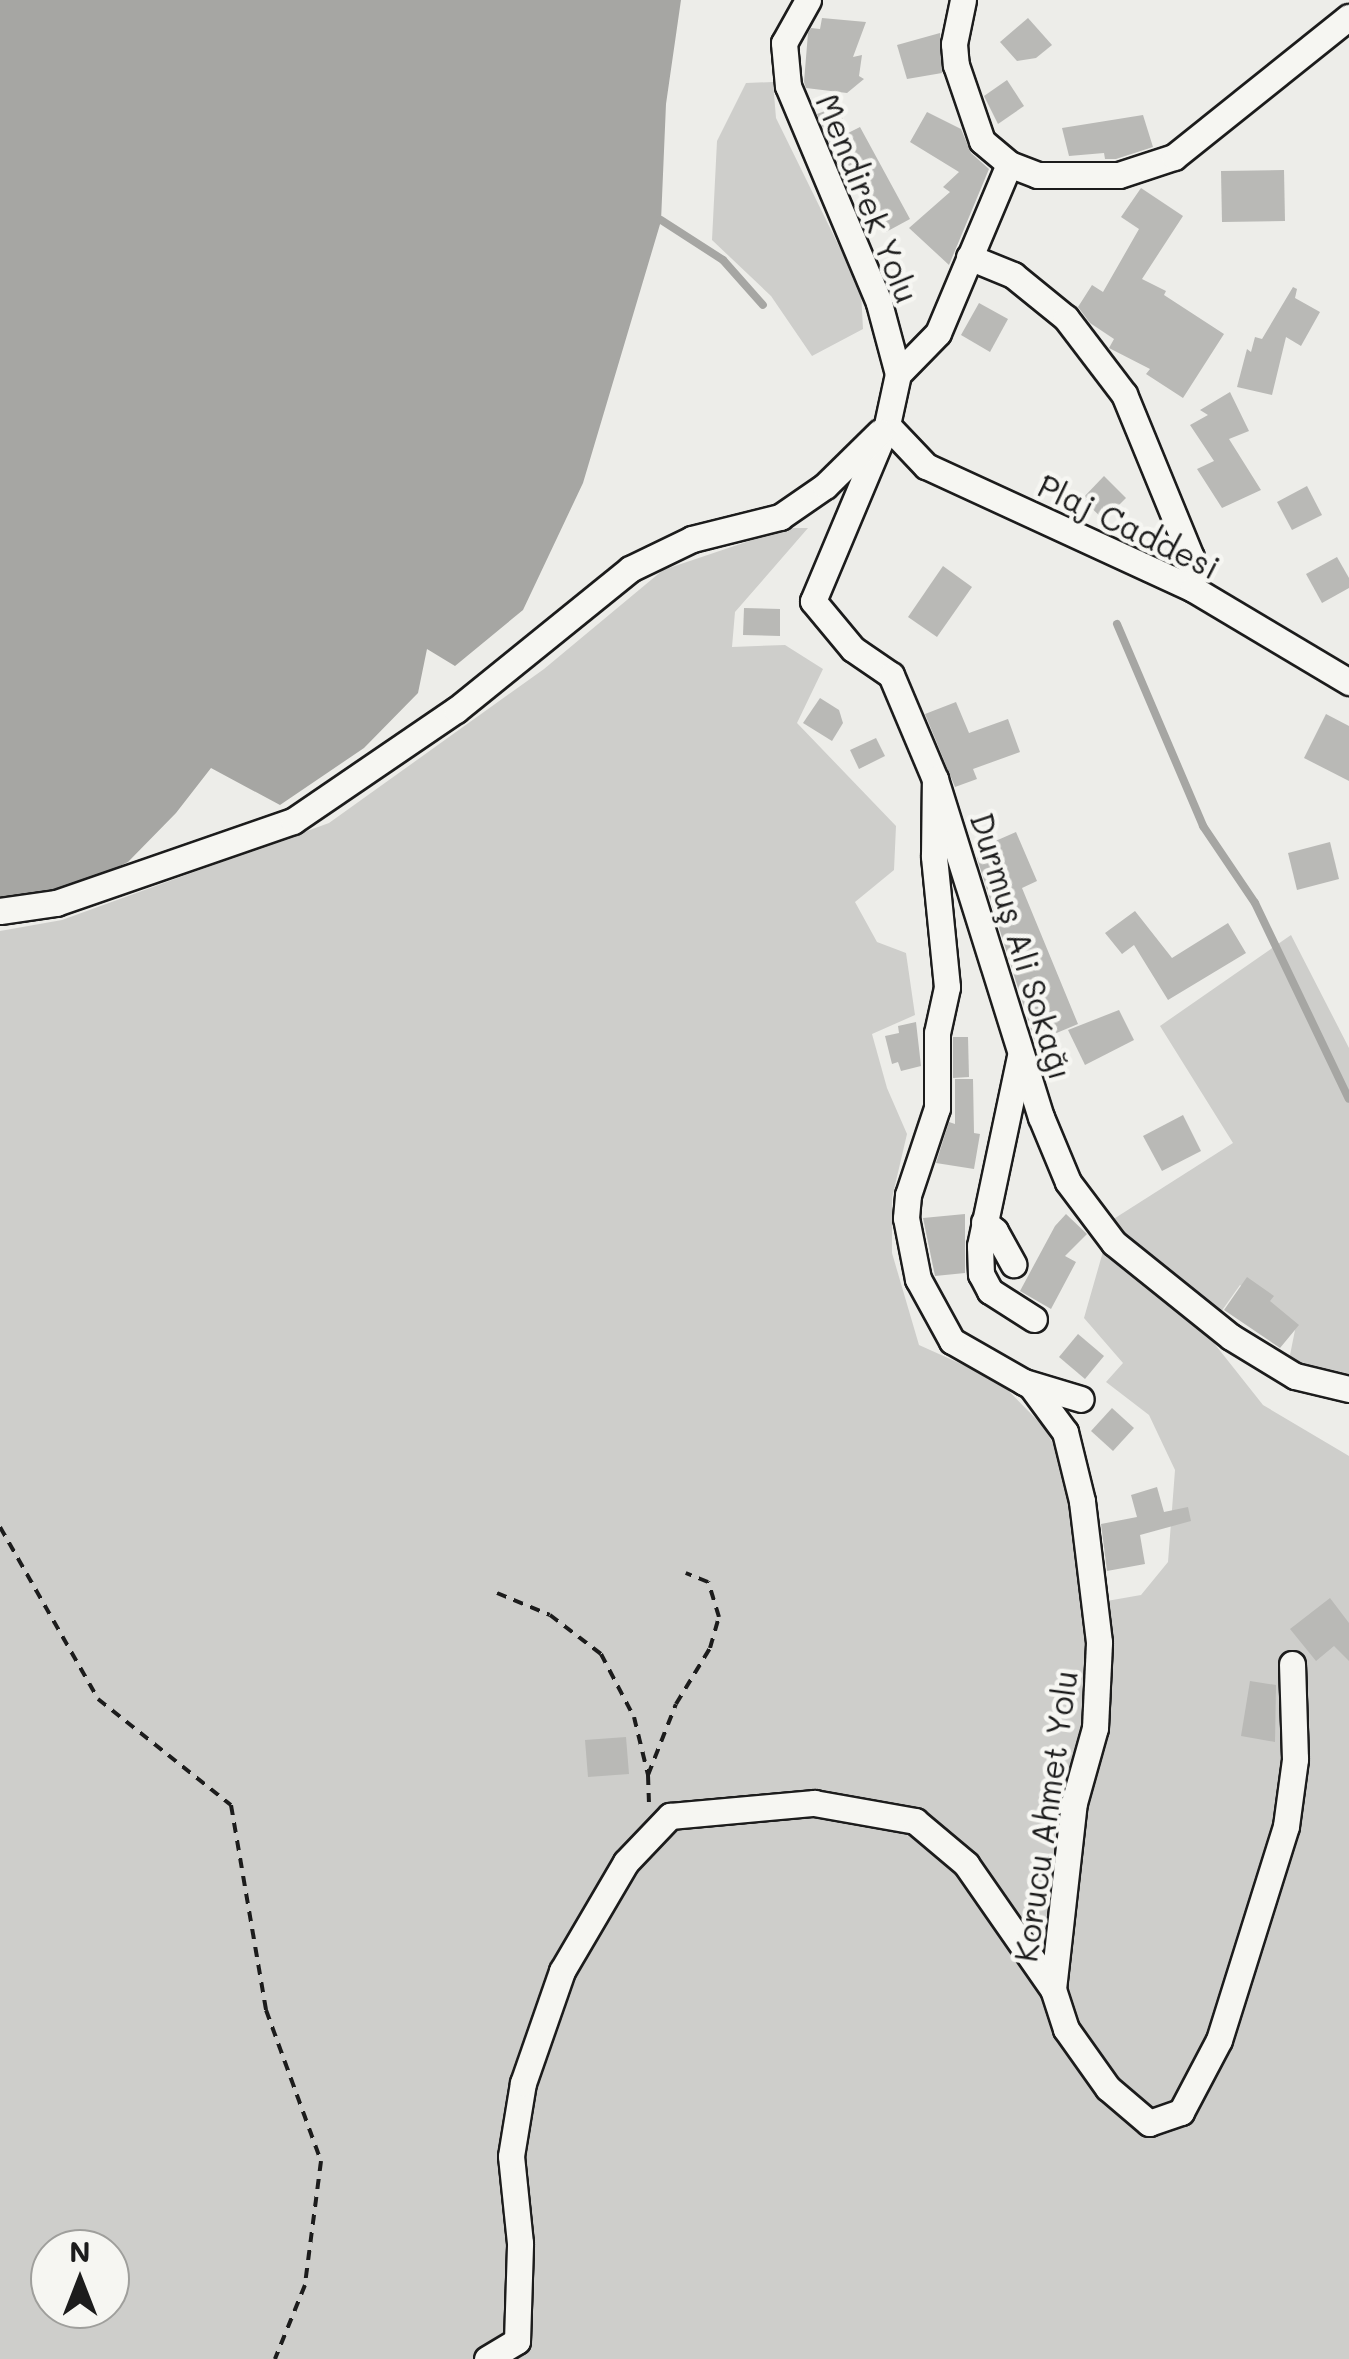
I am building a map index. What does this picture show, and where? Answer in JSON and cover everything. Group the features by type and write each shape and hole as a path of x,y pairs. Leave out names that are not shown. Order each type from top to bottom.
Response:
{"street":[{"name":"Mendirek Yolu","path":"808,0 784,42 788,86 880,303 898,374 887,426"},
{"path":"963,0 954,44 956,65 982,141 1009,164 1036,174 1119,175 1174,158 1349,17"},
{"path":"898,374 938,333 1009,164"},
{"path":"970,257 1013,275 1066,318 1124,394 1191,557 1194,590"},
{"path":"0,911 56,902 293,820 456,710 630,569 692,539 780,517 825,486 887,426"},
{"name":"Plaj Caddesi","path":"887,426 926,466 1194,590 1349,682"},
{"name":"Durmuş Ali Sokağı","path":"887,426 813,601 853,649 891,676 935,779 1021,1051 1068,1182 1114,1243 1232,1337 1295,1376 1349,1389"},
{"name":"Korucu Ahmet Yolu","path":"935,779 934,856 947,987 936,1033 936,1108 908,1195 906,1218 918,1280 952,1341 1024,1382 1065,1432 1082,1501 1100,1642 1096,1728 1074,1803 1053,1989"},
{"path":"1021,1051 984,1222 981,1274 990,1290 1034,1319"},
{"path":"984,1222 995,1231 1013,1264"},
{"path":"1024,1382 1081,1399"},
{"path":"1053,1989 1066,2028 1108,2088 1150,2123 1181,2112 1218,2040 1286,1826 1296,1759 1292,1664"},
{"name":"Korucu Ahmet Yolu","path":"487,2359 516,2341 520,2243 511,2156 523,2083 562,1972 626,1862 670,1816 814,1803 915,1821 966,1864 1053,1989"}],"path":[{"path":"0,1527 98,1699 231,1805 266,2010 321,2161 305,2285 276,2359"},
{"path":"498,1592 550,1615 601,1654 634,1716 648,1775 676,1704 710,1648 719,1617 708,1582 686,1573"}],"shaded area":[{"path":"0,0 681,0 666,104 661,221 583,483 523,610 455,666 427,649 418,693 364,748 280,805 211,768 176,813 128,862 53,898 0,900"},
{"path":"773,82 776,118 861,291 863,329 812,356 771,296 712,240 717,141 746,83"},
{"path":"788,528 808,528 735,612 732,647 785,645 823,669 797,723 896,826 894,870 855,902 877,942 906,953 915,1015 872,1034 887,1088 907,1134 892,1198 892,1253 919,1345 999,1381 1043,1426 1066,1466 1084,1605 1141,1595 1168,1562 1175,1470 1149,1415 1106,1382 1123,1363 1084,1318 1112,1220 1233,1143 1160,1026 1291,935 1349,1048 1349,1381 1289,1360 1296,1325 1240,1285 1206,1333 1263,1405 1349,1456 1349,2359 0,2359 0,931 62,920 329,823 544,669 663,570"}],"building":[{"path":"822,18 866,22 853,57 862,55 859,76 864,79 847,93 806,88 804,82 808,33 811,28 820,29"},
{"path":"1028,18 1052,45 1036,58 1017,61 1000,42"},
{"path":"940,33 942,73 907,79 897,45"},
{"path":"1007,80 1024,106 998,124 984,96"},
{"path":"838,106 848,133 860,127 910,219 886,232 880,231 847,172 843,175 817,114"},
{"path":"927,112 961,129 971,153 989,169 949,265 909,228 950,192 943,187 959,172 910,142"},
{"path":"1143,115 1153,147 1116,159 1105,159 1104,153 1069,156 1062,128"},
{"path":"1284,170 1285,221 1222,222 1221,171"},
{"path":"1141,188 1183,216 1142,279 1166,291 1164,295 1224,334 1183,398 1146,374 1150,369 1109,348 1114,339 1090,323 1078,307 1092,285 1103,292 1139,229 1121,217"},
{"path":"1293,287 1297,289 1295,298 1320,312 1301,346 1286,337 1272,395 1237,387 1247,349 1251,352 1255,337 1262,339"},
{"path":"979,303 1008,319 990,352 961,335"},
{"path":"1230,392 1249,431 1229,439 1261,490 1222,508 1197,469 1214,461 1190,425 1208,415 1200,410"},
{"path":"1104,476 1126,498 1104,520 1082,499"},
{"path":"1307,486 1322,515 1292,530 1277,502"},
{"path":"1337,557 1349,578 1349,588 1322,603 1306,574"},
{"path":"943,566 972,587 937,637 908,617"},
{"path":"744,608 780,609 780,636 743,635"},
{"path":"820,698 839,710 843,723 832,741 803,723"},
{"path":"956,702 969,733 1008,719 1020,752 973,769 977,779 955,787 925,714"},
{"path":"1326,714 1349,726 1349,781 1304,758"},
{"path":"876,738 885,756 859,769 850,750"},
{"path":"1016,832 1037,881 1022,888 1078,1024 1035,1042 977,858 987,853 984,846"},
{"path":"1330,842 1339,879 1297,890 1288,853"},
{"path":"1135,911 1172,958 1228,923 1246,953 1168,1000 1134,945 1122,954 1105,933"},
{"path":"1119,1010 1134,1040 1085,1065 1068,1030"},
{"path":"916,1022 921,1066 901,1071 898,1062 892,1064 885,1036 899,1033 898,1026"},
{"path":"953,1037 968,1037 969,1077 953,1078"},
{"path":"955,1079 973,1079 974,1133 980,1134 974,1169 936,1163 949,1122 955,1124"},
{"path":"1183,1115 1201,1151 1162,1171 1143,1136"},
{"path":"965,1214 965,1273 935,1276 923,1218"},
{"path":"1066,1214 1087,1234 1065,1256 1076,1262 1051,1309 1020,1291 1055,1226"},
{"path":"1247,1277 1274,1296 1270,1301 1299,1325 1280,1348 1224,1310"},
{"path":"1078,1334 1104,1356 1085,1379 1059,1357"},
{"path":"1112,1408 1134,1428 1113,1451 1091,1431"},
{"path":"1157,1487 1164,1512 1188,1507 1191,1521 1140,1535 1145,1564 1107,1571 1101,1524 1137,1517 1131,1495"},
{"path":"1330,1598 1349,1623 1349,1661 1334,1646 1316,1661 1290,1629"},
{"path":"1250,1681 1276,1685 1275,1742 1241,1736"},
{"path":"626,1737 629,1774 588,1777 585,1740"}],"waterway":[{"path":"661,220 723,260 763,305"},
{"path":"1117,624 1203,826 1255,903 1349,1099"}]}
